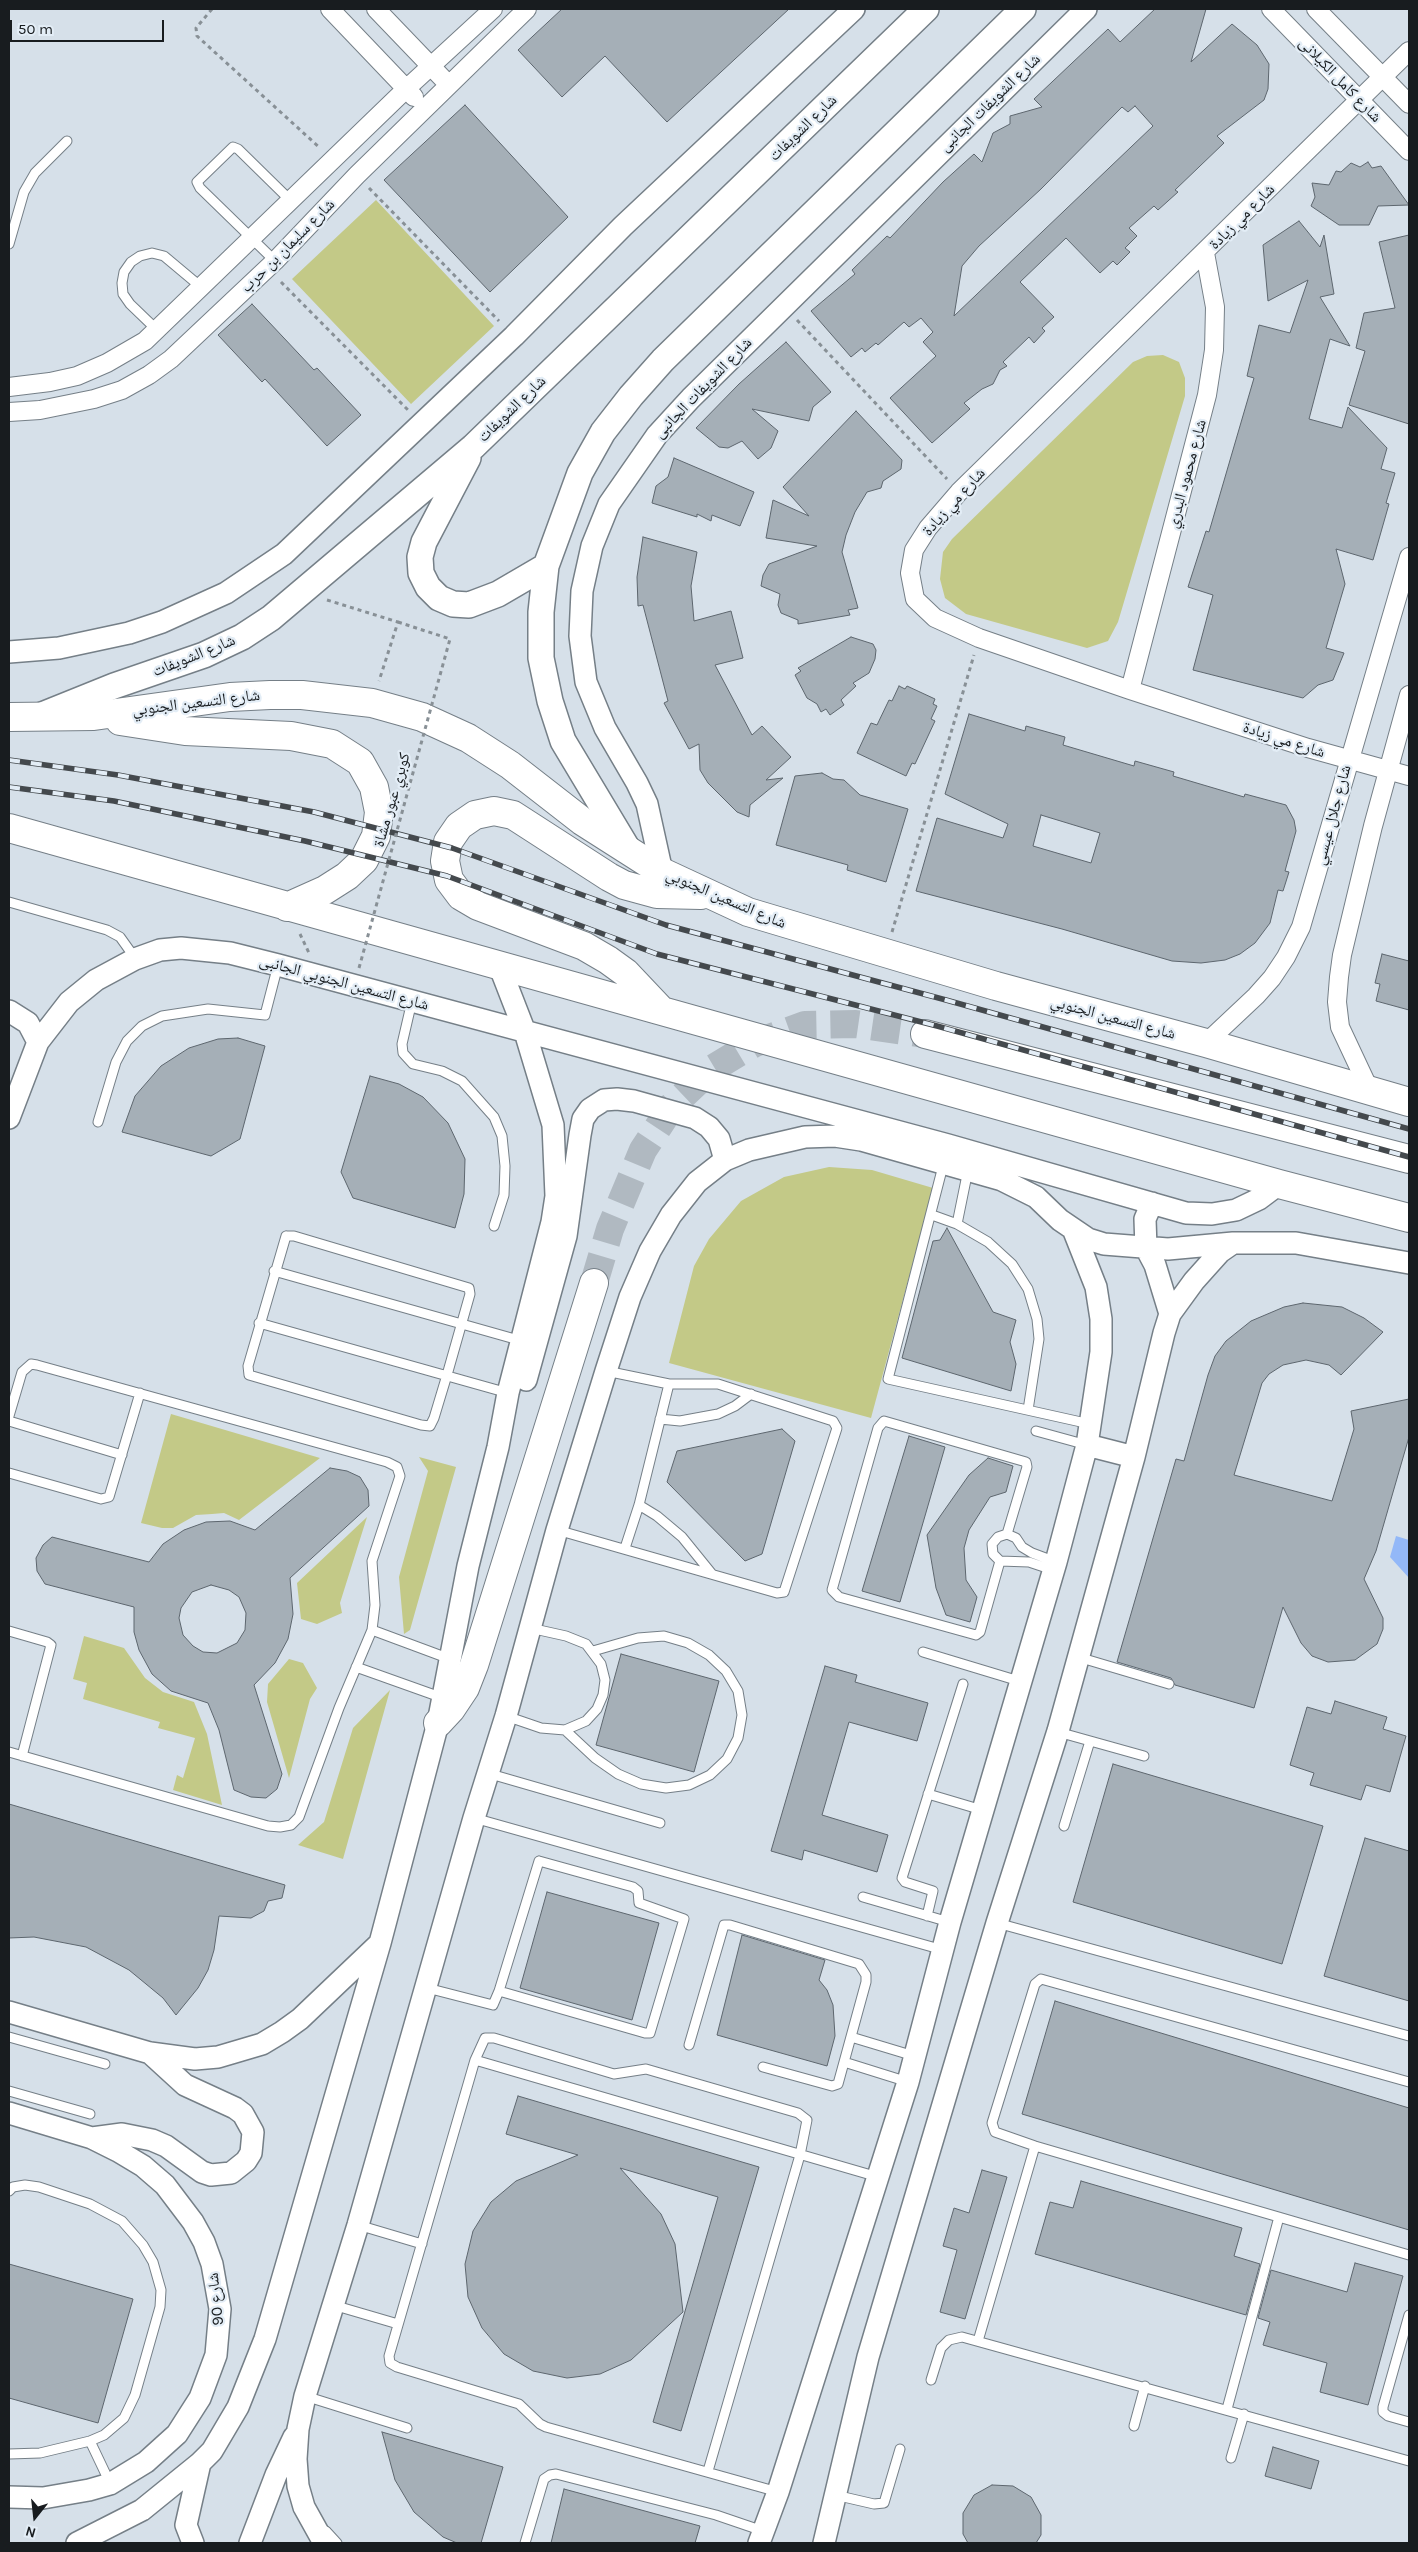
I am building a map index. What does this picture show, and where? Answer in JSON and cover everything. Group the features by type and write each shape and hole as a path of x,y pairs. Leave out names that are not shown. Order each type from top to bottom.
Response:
{"highway":[{"name":"شارع التسعين الجنوبي","path":"22,717 94,716 230,697 302,695 372,703 422,716 468,738 510,765 582,821 662,872 707,894 764,917 886,954 1409,1102"},
{"path":"94,716 185,731 291,736 332,744 360,762 374,787 379,812 376,836 364,860 347,876 325,890 287,907"},
{"path":"661,1010 626,973 584,946 478,906 461,896 449,880 445,861 448,842 459,826 475,815 494,811 513,815 624,885 657,894 707,894"},
{"path":"9,828 1279,1184 1409,1218"},
{"path":"925,1034 1409,1159"},
{"path":"440,1711 451,1709 465,1688 474,1665 594,1283"}],"main road":[{"name":"شارع الشويفات","path":"22,717 204,655 242,637 272,618 473,447 926,9"},
{"path":"628,851 564,741 550,701 541,658 541,612 546,566 580,472 603,432 631,396 663,360 1023,9"},
{"path":"473,447 424,542 420,557 428,587 439,598 454,604 469,605 498,594 546,566"}],"street":[{"path":"330,9 424,108"},
{"path":"376,9 448,84"},
{"name":"شارع سليمان بن حرب","path":"9,387 50,382 76,376 136,347 157,330 406,89 493,9"},
{"name":"شارع سليمان بن حرب","path":"9,412 40,410 94,400 122,390 171,359 271,265 448,84 527,9"},
{"path":"9,652 60,648 129,633 162,622 218,597 256,575 311,531 421,423 514,336 623,226 854,9"},
{"name":"شارع الشويفات الجانبى","path":"662,872 646,804 637,783 605,728 586,682 580,636 584,582 592,546 610,504 657,434 691,398 1086,9"},
{"name":"شارع كامل الكيلانى","path":"1271,9 1409,151"},
{"name":"شارع كامل الكيلانى","path":"1316,9 1409,104"},
{"name":"شارع مي زيادة","path":"1409,51 1205,254 959,492 928,528 914,550 910,573 915,599 928,612 935,618 979,638 1130,690 1348,760 1409,776"},
{"name":"شارع محمود البدري","path":"1130,690 1207,395 1214,350 1215,307 1205,254"},
{"name":"شارع جلال عيسي","path":"1206,1043 1256,996 1286,957 1301,927 1313,892 1348,760 1409,557"},
{"path":"1370,1091 1340,1027 1337,1002 1342,955 1409,695"},
{"name":"شارع التسعين الجنوبي الجانبى","path":"9,1118 38,1042 55,1019 76,996 96,980 135,958 160,950 204,950 278,965 526,1032 946,1154"},
{"path":"77,2543 142,2510 200,2464 212,2451 238,2407 265,2339 380,1943 440,1711 468,1566 498,1447 508,1393 552,1222 556,1196 553,1125 526,1032 499,965"},
{"path":"9,1011 28,1023 38,1042"},
{"path":"498,1447 510,1427 521,1398 558,1268 572,1207 580,1135 584,1119 590,1109 604,1100 634,1101 695,1118 709,1127 719,1139 725,1160"},
{"path":"324,2543 304,2507 298,2486 296,2459 298,2429 305,2396 358,2225 487,1773 506,1716 557,1530 606,1371 630,1297 650,1251 671,1215 697,1182 725,1160 776,1142 805,1137 835,1136 946,1154 1152,1203 1186,1213 1212,1214 1236,1210 1252,1203 1279,1184"},
{"path":"946,1154 968,1170 1022,1188 1036,1197 1073,1229 1088,1239 1104,1244 1168,1249 1233,1243 1296,1243 1409,1263"},
{"path":"1152,1203 1145,1219 1146,1248 1155,1265 1170,1314"},
{"path":"761,2537 778,2492 908,2082 950,1922 1019,1681 1055,1566 1087,1445 1101,1352 1101,1319 1096,1287 1073,1229"},
{"path":"824,2543 868,2357 997,1923 1058,1732 1134,1457 1170,1314 1207,1266 1220,1252 1233,1243"},
{"path":"1087,1445 1134,1457"},
{"path":"9,2012 150,2053 195,2059 233,2053 262,2044 300,2019 380,1943"},
{"path":"92,2138 122,2134 152,2140 166,2146 202,2172 211,2176 230,2173 246,2161 251,2153 253,2132 243,2114 235,2108 185,2085 150,2053"},
{"name":"شارع 90","path":"9,2113 92,2138 143,2166 180,2203 194,2222 210,2256 218,2286 220,2309 216,2355 200,2398 177,2434 146,2462 110,2484 66,2495 43,2498 9,2497"},
{"path":"250,2543 276,2475 298,2429"},
{"path":"193,2543 186,2525 200,2464"}],"lane":[{"path":"9,244 24,192 34,173 67,141"},
{"path":"271,265 252,238 198,185 198,179 233,147 238,149 291,201"},
{"path":"157,330 130,304 124,294 122,283 124,272 131,262 140,256 152,253 164,256 201,287"},
{"path":"9,902 107,930 120,937 135,958"},
{"path":"98,1122 116,1062 127,1041 142,1026 162,1016 208,1009 265,1016 278,965"},
{"path":"412,1001 402,1044 403,1053 413,1064 442,1071 462,1081 494,1117 502,1136 505,1166 504,1196 494,1226"},
{"path":"946,1154 932,1215 888,1379 1091,1424"},
{"path":"957,1224 968,1170"},
{"path":"932,1215 957,1224 988,1242 1012,1264 1028,1289 1037,1319 1039,1339 1028,1410"},
{"path":"286,1236 331,1246 467,1286 470,1290 447,1375 430,1426 249,1375 247,1369 259,1323 286,1236"},
{"path":"274,1271 522,1341"},
{"path":"259,1323 508,1393"},
{"path":"9,1416 22,1372 30,1364 140,1393 397,1467 400,1476 372,1562 376,1605 372,1630 339,1708 299,1817 291,1825 280,1827 268,1826 9,1752"},
{"path":"557,1530 777,1593 784,1592 837,1428 833,1421 711,1383 669,1384 606,1371"},
{"path":"625,1548 639,1505 669,1384"},
{"path":"9,1473 100,1500 106,1499 111,1493 140,1393"},
{"path":"660,1419 680,1421 718,1414 735,1406 751,1394"},
{"path":"9,1421 122,1455"},
{"path":"1000,1561 980,1632 976,1635 839,1597 832,1590 878,1428 884,1421 1026,1462 1027,1467 1007,1534"},
{"path":"1036,1431 1087,1445"},
{"path":"639,1505 682,1537 712,1574"},
{"path":"1007,1534 1016,1538 1022,1547 1055,1566 1029,1562 1000,1561 993,1554 992,1544 998,1537 1007,1534"},
{"path":"506,1716 541,1728 566,1730 586,1720 597,1709 603,1695 603,1672 601,1664 593,1651 577,1639 530,1628"},
{"path":"372,1630 451,1659"},
{"path":"9,1632 47,1642 51,1645 22,1756"},
{"path":"566,1730 595,1758 618,1774 642,1784 666,1788 689,1785 710,1775 728,1759 738,1738 742,1715 738,1691 726,1671 709,1655 688,1643 664,1636 638,1638 593,1651"},
{"path":"923,1652 1019,1681"},
{"path":"1078,1657 1169,1684"},
{"path":"356,1668 440,1711"},
{"path":"927,1916 933,1891 902,1880 963,1684"},
{"path":"1058,1732 1144,1756"},
{"path":"1064,1826 1090,1740"},
{"path":"487,1773 660,1823"},
{"path":"928,1794 982,1810"},
{"path":"474,1818 943,1950"},
{"path":"427,1988 492,2005 499,1991 539,1861 633,1887 638,1891 640,1903 681,1916 684,1919 650,2033 499,1991"},
{"path":"863,1897 950,1922"},
{"path":"997,1923 1409,2036"},
{"path":"689,2045 722,1927 727,1924 859,1964 863,1969 866,1982 838,2082 834,2086 763,2066"},
{"path":"1409,2082 1042,1979 1034,1984 992,2123 995,2132 1035,2146 1409,2255"},
{"path":"851,2036 914,2056"},
{"path":"9,2037 105,2064"},
{"path":"708,2471 800,2155 807,2120 804,2116 788,2110 646,2069 614,2074 489,2038 482,2041 389,2356 393,2366 519,2404 540,2424 546,2427 778,2492"},
{"path":"475,2060 879,2177"},
{"path":"844,2062 908,2082"},
{"path":"9,2091 90,2114"},
{"path":"978,2341 1035,2146"},
{"path":"9,2190 13,2187 25,2185 39,2187 90,2204 109,2214 134,2233 153,2262 158,2274 161,2290 160,2307 135,2395 124,2418 104,2435 90,2441 40,2453 9,2454"},
{"path":"1226,2409 1279,2217"},
{"path":"358,2225 422,2244"},
{"path":"333,2305 398,2324"},
{"path":"1409,2315 1383,2406 1383,2412 1388,2416 1409,2422"},
{"path":"932,2380 939,2353 945,2344 955,2338 978,2341 1409,2461"},
{"path":"1134,2426 1145,2386"},
{"path":"305,2396 407,2428"},
{"path":"1231,2458 1244,2414"},
{"path":"90,2441 110,2484"},
{"path":"835,2495 874,2504 884,2503 900,2449"},
{"path":"525,2543 544,2479 556,2474 716,2515 761,2537"},
{"path":"304,2507 338,2543"}],"path":[{"path":"212,9 196,28 197,36 334,160"},
{"path":"357,175 514,336"},
{"path":"271,265 421,423"},
{"path":"784,306 959,492"},
{"path":"302,592 398,622 372,703"},
{"name":"كوبري عبور مشاة","path":"359,968 450,639 398,622"},
{"path":"886,954 979,638"}],"green space":[{"path":"376,200 494,326 411,404 292,279"},
{"path":"1163,355 1179,362 1185,378 1185,396 1118,622 1108,641 1087,648 966,614 945,598 940,579 943,552 952,539 1133,362 1147,356"},
{"path":"829,1167 872,1170 933,1188 871,1418 669,1363 694,1266 709,1239 741,1201 784,1177"},
{"path":"171,1414 320,1458 239,1520 224,1513 196,1515 173,1528 162,1528 141,1523"},
{"path":"419,1457 456,1467 410,1630 404,1634 399,1577 428,1471"},
{"path":"367,1517 340,1603 342,1613 317,1624 301,1619 297,1583"},
{"path":"84,1636 124,1648 145,1678 163,1692 194,1702 207,1734 222,1805 173,1790 177,1775 183,1778 195,1738 158,1728 160,1722 83,1699 87,1683 73,1679"},
{"path":"289,1659 303,1663 317,1688 310,1699 289,1778 267,1702 268,1684"},
{"path":"390,1690 343,1859 298,1845 324,1822 353,1728"}],"water":[{"path":"1396,1536 1409,1540 1409,1578 1390,1557"}],"building":[{"path":"562,9 789,9 667,122 605,56 562,97 518,50"},
{"path":"1155,9 1206,9 1191,62 1232,24 1257,45 1269,64 1268,89 1264,100 1217,136 1224,143 1175,190 1178,192 1158,210 1154,206 1129,228 1137,236 1125,248 1130,252 1117,265 1113,261 1100,273 1066,238 1020,282 1054,317 1042,328 1045,331 1034,343 1029,337 1003,362 1007,366 1000,370 993,384 982,389 964,403 970,409 932,443 890,398 936,356 923,342 933,332 921,318 909,327 904,322 878,345 876,343 865,352 862,348 851,357 811,311 855,274 852,270 887,236 890,238 943,182 974,154 982,162 993,133 1010,124 1010,116 1042,107 1034,99 1108,29 1120,42","holes":["1135,106 1153,126 954,316 962,266 979,246 1041,189 1122,107 1128,112"]},
{"path":"465,105 568,217 490,292 384,180"},
{"path":"1368,162 1372,168 1381,166 1409,205 1378,206 1369,225 1339,225 1311,206 1315,197 1312,183 1329,185 1336,171 1341,172 1351,163 1360,167"},
{"path":"1299,221 1320,247 1324,235 1334,294 1320,297 1350,346 1330,339 1309,419 1342,428 1348,407 1387,448 1381,469 1395,473 1386,503 1389,504 1373,560 1336,549 1345,584 1326,648 1344,653 1333,680 1318,685 1303,698 1193,670 1213,595 1188,587 1206,531 1209,532 1254,378 1247,376 1259,325 1290,333 1308,280 1268,301 1263,245"},
{"path":"1409,235 1409,424 1349,405 1365,351 1356,348 1364,313 1395,308 1379,242"},
{"path":"252,304 314,370 317,368 361,415 327,446 265,379 262,382 218,335"},
{"path":"786,342 831,392 813,407 809,421 752,409 778,431 771,448 758,459 742,441 728,448 719,447 696,428 739,384"},
{"path":"856,411 902,460 901,469 883,481 881,488 867,492 855,512 846,535 842,552 858,608 848,610 850,615 798,624 798,620 781,613 778,605 780,594 761,586 763,575 769,564 817,546 766,538 773,500 809,516 783,487"},
{"path":"674,458 754,492 740,526 712,515 711,521 697,514 697,517 652,503 656,486 668,477"},
{"path":"643,537 697,552 691,586 694,621 731,611 743,658 715,665 752,735 762,726 791,757 766,780 783,778 750,805 749,817 737,812 708,783 700,770 699,744 689,749 664,703 668,701 643,605 638,606 637,577"},
{"path":"851,637 873,644 876,650 875,659 869,673 853,683 856,686 841,700 844,705 830,715 826,709 821,712 817,704 807,698 795,675 801,671 798,668"},
{"path":"899,686 905,689 907,686 935,699 933,704 937,706 931,719 935,721 915,764 912,763 906,776 857,753 871,723 877,725 889,700 892,701"},
{"path":"969,714 1025,731 1026,726 1065,737 1063,745 1134,766 1135,761 1174,772 1173,776 1244,797 1245,794 1286,805 1294,820 1296,831 1285,871 1289,872 1283,891 1278,890 1270,923 1255,943 1240,954 1225,960 1201,963 1172,961 1062,929 916,891 937,818 1003,838 1008,824 945,794","holes":["1041,815 1100,833 1091,863 1033,846"]},
{"path":"822,773 833,779 844,780 860,795 908,809 886,882 847,870 848,865 776,845 795,776"},
{"path":"1382,954 1409,961 1409,1010 1376,1001 1380,984 1375,983"},
{"path":"238,1038 265,1046 240,1139 211,1156 122,1132 135,1096 161,1066 189,1048 218,1039"},
{"path":"370,1076 399,1084 423,1097 448,1123 465,1159 464,1194 455,1228 353,1198 341,1172"},
{"path":"947,1228 993,1312 1016,1320 1010,1342 1016,1364 1011,1391 902,1358 933,1241 940,1240"},
{"path":"1303,1303 1342,1307 1364,1318 1383,1332 1341,1375 1329,1365 1306,1360 1283,1365 1269,1374 1262,1383 1234,1475 1332,1501 1354,1429 1351,1411 1409,1399 1409,1437 1376,1551 1364,1579 1383,1618 1383,1629 1377,1644 1355,1660 1328,1662 1312,1656 1301,1643 1283,1607 1254,1708 1175,1685 1171,1678 1117,1662 1176,1459 1184,1461 1215,1356 1226,1341 1251,1321 1284,1307"},
{"path":"782,1429 795,1441 762,1554 745,1561 667,1482 677,1451"},
{"path":"909,1436 945,1447 900,1602 862,1591"},
{"path":"988,1458 1013,1466 1006,1492 990,1497 969,1530 964,1548 966,1580 977,1597 970,1622 946,1615 936,1588 927,1535 969,1475"},
{"path":"330,1468 347,1471 360,1477 368,1490 369,1506 290,1578 293,1614 288,1639 275,1663 254,1685 282,1774 277,1789 266,1798 251,1797 234,1790 219,1730 208,1703 171,1691 152,1674 139,1650 134,1632 134,1607 45,1584 37,1571 36,1558 43,1545 52,1537 149,1562 163,1544 184,1530 206,1522 230,1521 255,1530","holes":["211,1585 229,1590 239,1597 246,1613 245,1630 237,1643 217,1653 203,1652 193,1646 183,1635 179,1618 181,1608 192,1592"]},
{"path":"621,1654 719,1681 694,1772 596,1745"},
{"path":"825,1666 857,1675 855,1682 928,1703 917,1741 849,1722 822,1815 888,1835 877,1872 804,1850 802,1860 771,1851"},
{"path":"1335,1701 1387,1717 1383,1729 1406,1736 1390,1792 1366,1785 1361,1800 1310,1785 1314,1773 1290,1765 1307,1707 1331,1714"},
{"path":"1113,1764 1323,1826 1282,1964 1073,1902"},
{"path":"9,1804 285,1885 282,1898 268,1901 264,1911 251,1918 219,1916 214,1950 208,1970 198,1988 176,2015 163,1998 129,1970 86,1947 34,1937 9,1938"},
{"path":"1365,1838 1409,1851 1409,2001 1324,1976"},
{"path":"547,1892 659,1923 632,2020 520,1988"},
{"path":"742,1935 825,1960 819,1980 827,1990 833,2005 835,2036 827,2066 717,2035"},
{"path":"1055,2001 1409,2108 1409,2230 1022,2114"},
{"path":"518,2096 759,2167 681,2431 653,2422 718,2197 620,2168 661,2214 675,2244 683,2312 631,2360 600,2374 567,2378 533,2371 504,2354 482,2328 468,2297 465,2264 473,2231 491,2202 516,2181 578,2155 506,2134"},
{"path":"982,2170 1007,2177 965,2319 940,2312 957,2250 943,2246 954,2208 969,2213"},
{"path":"1081,2181 1242,2228 1234,2256 1260,2264 1246,2315 1035,2254 1050,2202 1073,2208"},
{"path":"1355,2263 1403,2276 1368,2405 1320,2392 1327,2363 1263,2345 1270,2322 1258,2318 1271,2270 1347,2292"},
{"path":"9,2264 133,2299 98,2423 9,2398"},
{"path":"382,2432 503,2467 481,2543 457,2543 443,2537 414,2512 395,2480"},
{"path":"1273,2447 1319,2461 1311,2489 1265,2476"},
{"path":"992,2485 1013,2486 1031,2497 1041,2515 1041,2535 1036,2543 968,2543 963,2534 963,2513 974,2495"},
{"path":"564,2489 700,2526 695,2543 551,2543"}],"tunnel":[{"path":"594,1283 610,1229 643,1150 672,1106 710,1070 755,1043 805,1025 856,1024 925,1034"}],"railway":[{"path":"9,760 118,775 314,812 452,848 666,925 946,1000 1409,1129"},
{"path":"9,787 114,801 305,841 447,876 657,954 937,1026 1409,1157"}]}
